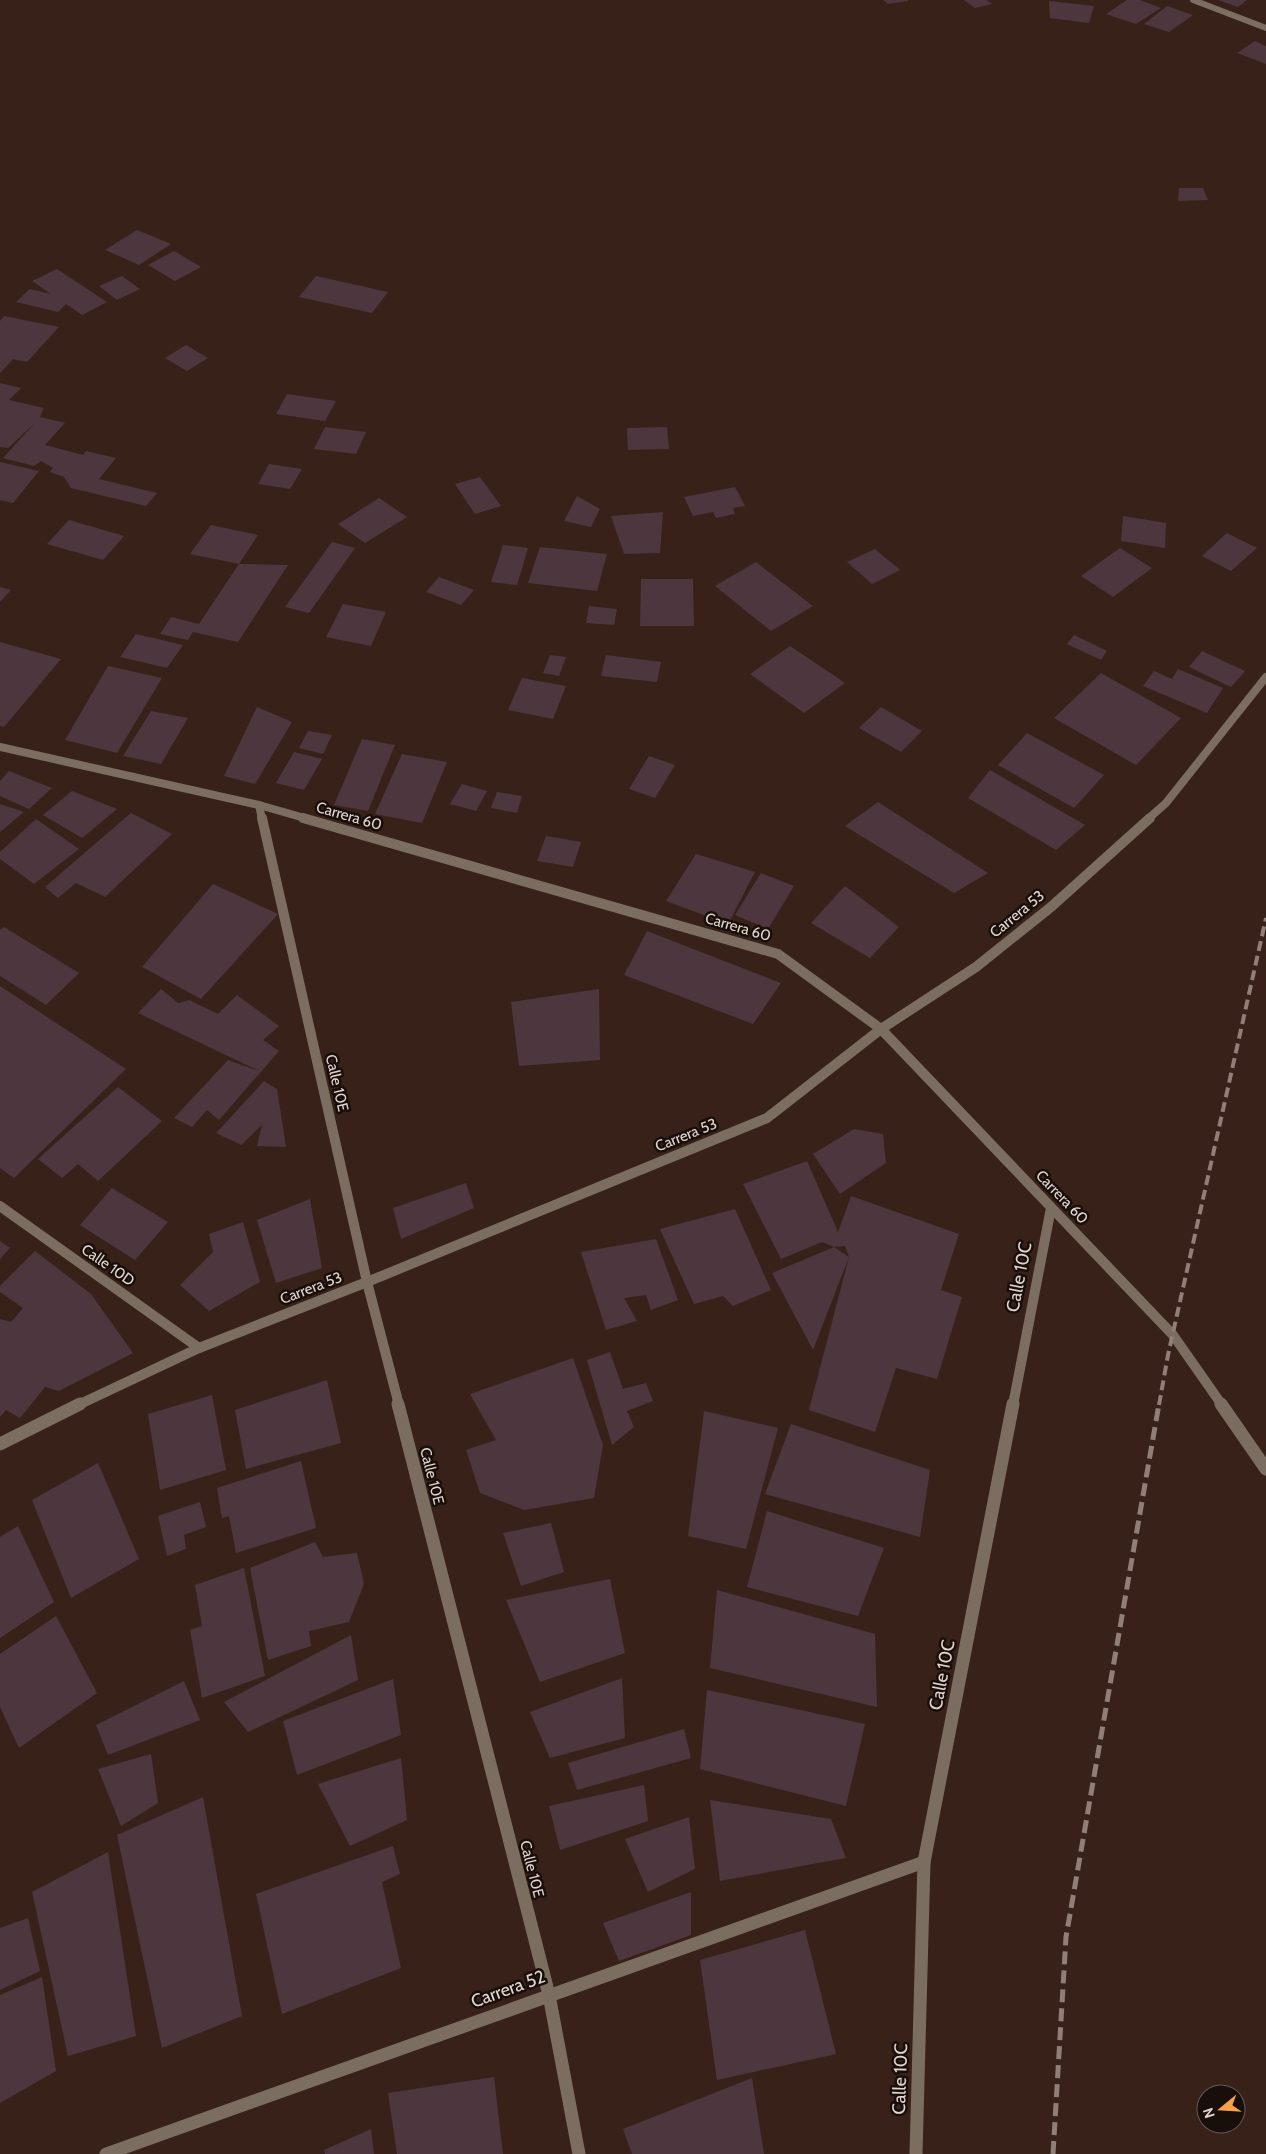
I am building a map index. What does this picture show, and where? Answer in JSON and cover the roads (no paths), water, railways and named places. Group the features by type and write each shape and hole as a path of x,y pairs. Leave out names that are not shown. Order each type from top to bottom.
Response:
{"street":[{"path":"1193,0 1266,28"},
{"name":"Carrera 53","path":"0,1444 11,1437 199,1348 367,1282 767,1118 882,1029 983,961 1051,907 1166,802 1266,677"},
{"name":"Carrera 60","path":"0,748 259,805 778,954 882,1029 1173,1335 1266,1469"},
{"name":"Calle 10E","path":"259,805 367,1282 549,1995 579,2154"},
{"name":"Calle 10D","path":"0,1206 199,1348"},
{"name":"Calle 10C","path":"916,2154 924,1862 1051,1208"},
{"name":"Carrera 52","path":"106,2154 924,1862"}],"railway":[{"path":"1159,1405 1168,1355 1266,918"},
{"path":"1053,2154 1066,1937 1159,1404"}]}
